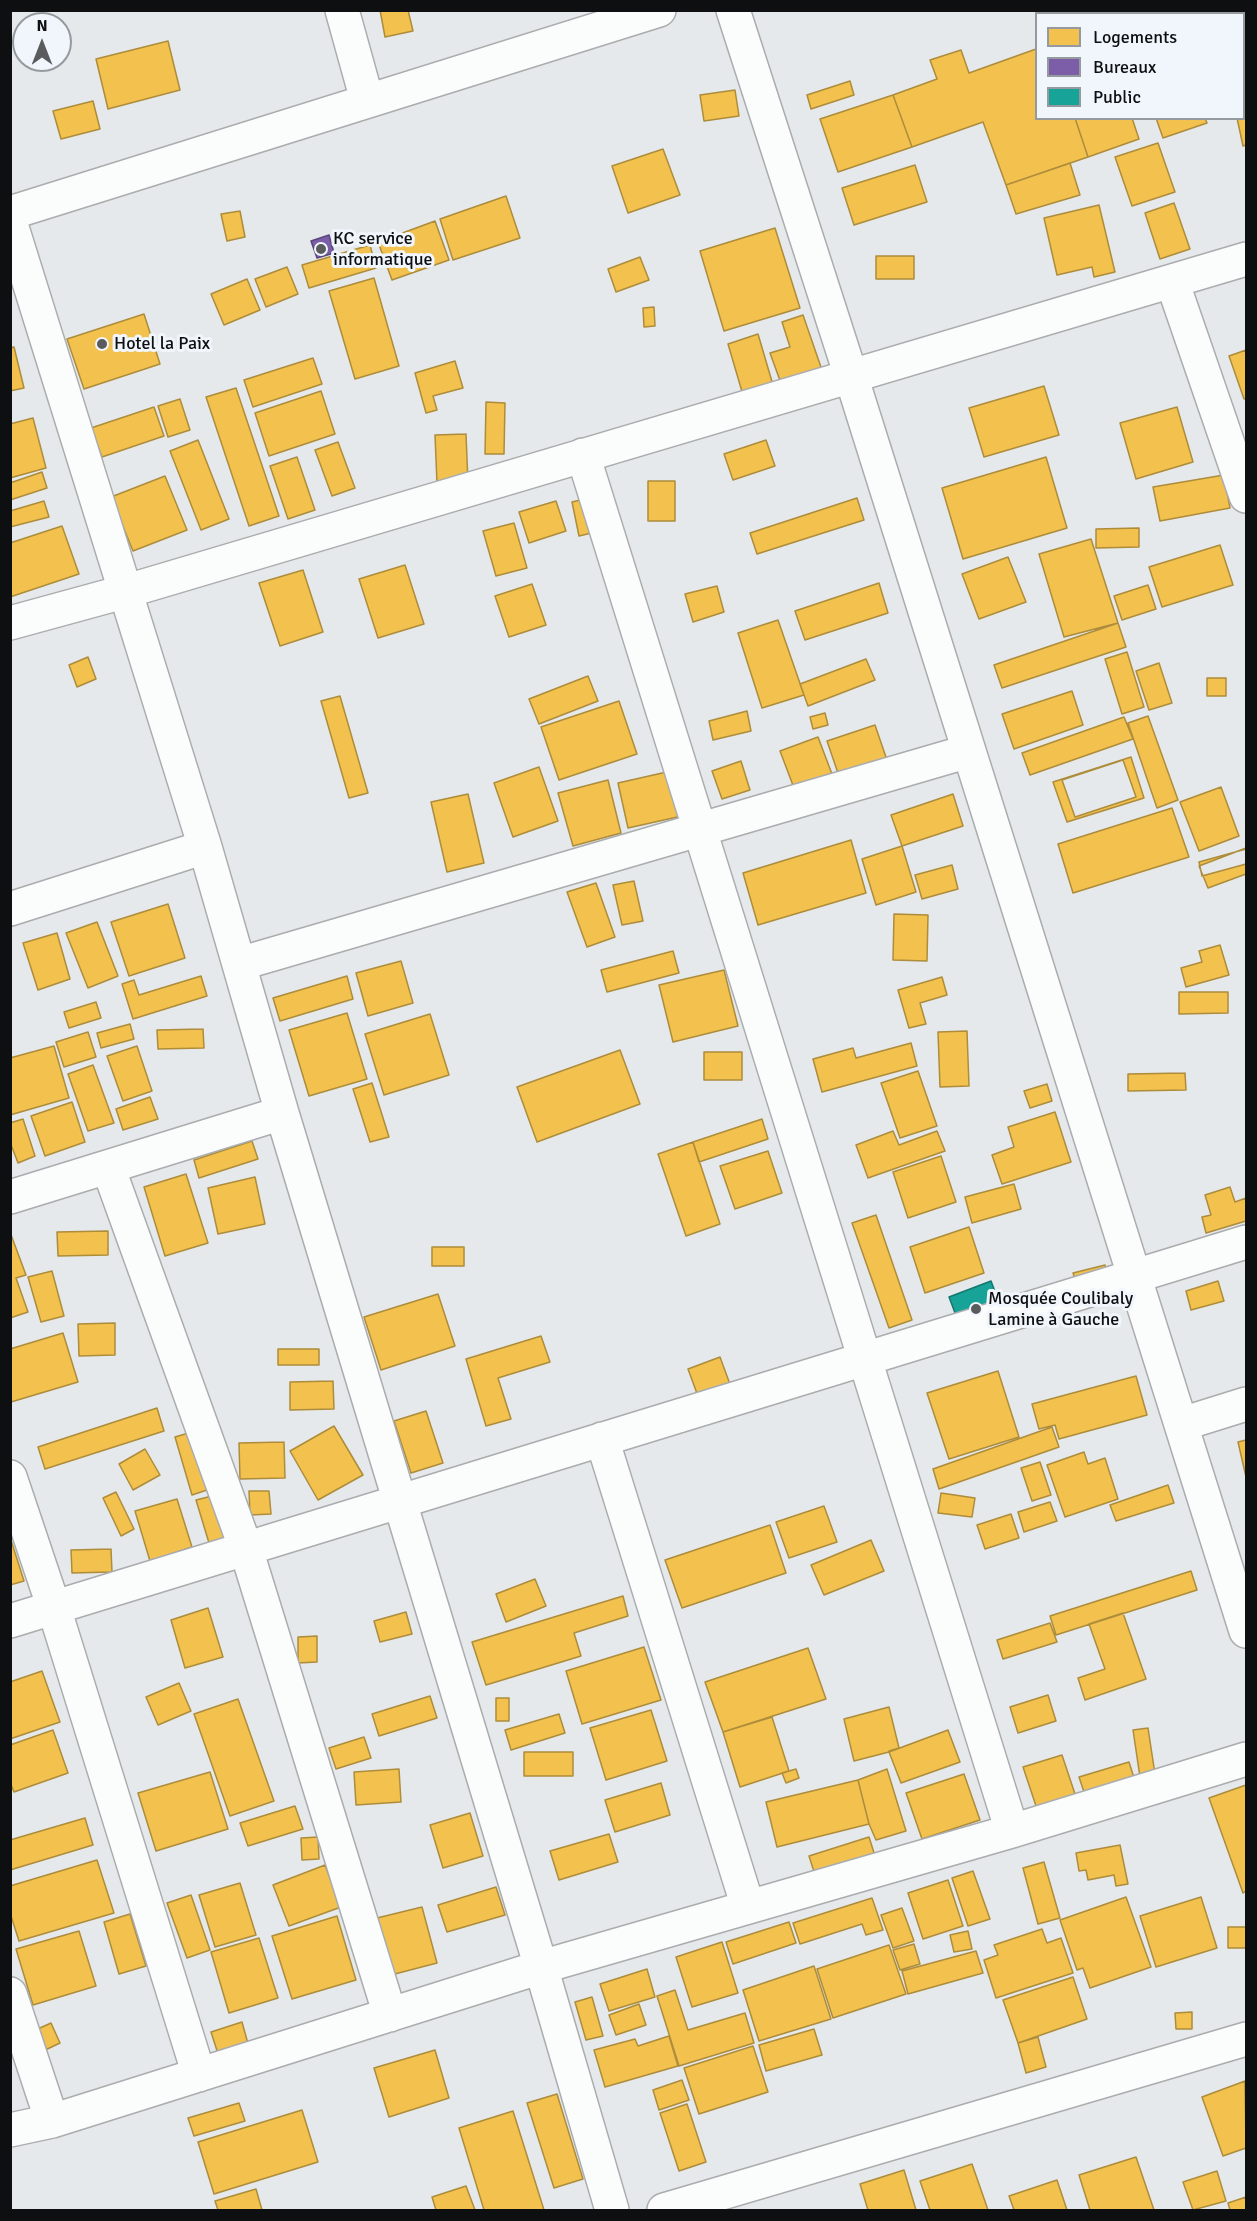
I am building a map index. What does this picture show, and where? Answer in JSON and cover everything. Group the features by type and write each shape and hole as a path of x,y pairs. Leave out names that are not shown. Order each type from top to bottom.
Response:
{"street":[{"path":"342,10 367,100"},
{"path":"10,213 659,10"},
{"path":"733,10 1136,1276 1246,1631"},
{"path":"10,221 205,847 282,1113 542,1967 612,2211"},
{"path":"10,623 127,591 1246,259"},
{"path":"1172,281 1246,496"},
{"path":"584,455 1012,1831"},
{"path":"239,964 700,828 969,752"},
{"path":"10,909 205,847"},
{"path":"10,1197 282,1113"},
{"path":"108,1167 246,1549 390,2015"},
{"path":"10,1621 1246,1242"},
{"path":"1182,1424 1246,1404"},
{"path":"602,1439 748,1907"},
{"path":"10,1477 54,1608 199,2075"},
{"path":"10,2130 52,2121 542,1967 1012,1831 1246,1760"},
{"path":"10,1994 52,2121"},
{"path":"664,2211 1246,2039"}],"building: Logements":[{"path":"380,10 408,10 413,31 385,37"},
{"path":"1110,10 1156,10 1156,12 1106,12"},
{"path":"1176,10 1221,10 1222,12 1176,12"},
{"path":"1240,10 1246,10 1246,28 1245,12"},
{"path":"168,41 180,90 108,109 96,59"},
{"path":"1035,49 1035,120 1076,120 1088,157 1006,185 983,122 912,147 893,95 937,79 930,60 961,50 969,73"},
{"path":"850,81 854,95 811,109 807,95"},
{"path":"735,90 739,116 704,121 700,95"},
{"path":"893,95 912,147 838,172 820,119"},
{"path":"93,101 100,129 61,139 53,111"},
{"path":"1246,112 1246,145 1243,146 1237,120 1245,120"},
{"path":"1076,120 1133,120 1139,139 1088,157"},
{"path":"1157,120 1206,120 1207,123 1163,138"},
{"path":"1158,143 1175,192 1132,206 1115,157"},
{"path":"663,149 680,195 628,213 612,166"},
{"path":"1070,163 1080,195 1016,214 1006,185"},
{"path":"915,165 927,202 854,225 842,188"},
{"path":"506,196 520,238 453,260 440,219"},
{"path":"1174,203 1190,249 1160,259 1145,213"},
{"path":"1099,205 1115,272 1094,277 1092,267 1057,275 1044,218"},
{"path":"240,211 245,237 227,241 221,214"},
{"path":"435,221 449,260 392,280 378,242"},
{"path":"775,228 800,308 724,331 700,251"},
{"path":"370,245 376,268 309,288 302,265"},
{"path":"876,256 914,256 914,279 876,279"},
{"path":"640,257 649,280 616,292 608,269"},
{"path":"287,267 298,294 266,307 255,279"},
{"path":"374,278 399,366 355,379 329,291"},
{"path":"247,279 260,310 224,325 211,294"},
{"path":"654,307 655,326 644,327 643,308"},
{"path":"144,314 160,364 84,389 67,339"},
{"path":"803,315 823,373 782,386 770,353 790,347 782,322"},
{"path":"758,334 773,385 743,395 728,344"},
{"path":"14,347 24,388 10,391 10,348"},
{"path":"1246,350 1246,398 1244,399 1229,356"},
{"path":"313,358 322,384 253,407 244,380"},
{"path":"455,361 463,388 433,396 437,410 426,413 415,373"},
{"path":"1044,386 1059,435 984,457 969,408"},
{"path":"236,388 279,516 249,526 206,397"},
{"path":"321,391 335,434 269,456 255,413"},
{"path":"180,399 190,430 168,437 158,406"},
{"path":"486,402 505,403 504,454 485,454"},
{"path":"154,407 164,436 102,457 91,428"},
{"path":"1177,407 1193,462 1136,479 1120,423"},
{"path":"33,418 46,468 10,478 10,424"},
{"path":"466,434 468,483 437,484 435,435"},
{"path":"198,440 229,519 201,530 170,451"},
{"path":"766,440 775,466 733,480 724,454"},
{"path":"338,442 355,488 332,496 315,450"},
{"path":"297,457 315,510 288,519 270,466"},
{"path":"1046,457 1067,528 963,559 942,488"},
{"path":"42,472 47,488 10,500 10,483"},
{"path":"1224,475 1230,508 1160,521 1153,487"},
{"path":"165,476 187,530 133,551 111,497"},
{"path":"648,481 675,481 675,521 648,521"},
{"path":"592,497 600,531 579,536 572,502"},
{"path":"857,498 864,520 757,554 750,533"},
{"path":"44,501 49,517 10,527 10,511"},
{"path":"556,501 566,531 529,543 519,512"},
{"path":"514,523 527,568 496,576 483,531"},
{"path":"62,526 79,574 10,597 10,543"},
{"path":"1139,528 1139,547 1096,548 1096,529"},
{"path":"1091,539 1118,623 1064,637 1039,554"},
{"path":"1220,545 1233,585 1162,607 1149,567"},
{"path":"1008,557 1026,602 979,619 962,574"},
{"path":"405,565 424,624 378,638 359,579"},
{"path":"303,570 323,632 280,646 259,583"},
{"path":"879,583 888,613 805,640 795,611"},
{"path":"532,584 546,625 509,637 495,596"},
{"path":"1148,585 1156,609 1122,620 1114,596"},
{"path":"717,586 724,612 693,622 685,594"},
{"path":"778,620 804,695 762,708 738,633"},
{"path":"1118,623 1126,647 1002,688 994,665"},
{"path":"1127,652 1144,707 1122,714 1105,659"},
{"path":"88,657 96,679 77,687 69,665"},
{"path":"866,659 875,680 808,706 800,684"},
{"path":"1159,663 1172,703 1149,710 1136,671"},
{"path":"588,676 598,701 539,724 529,699"},
{"path":"1207,678 1226,678 1226,696 1207,696"},
{"path":"1072,691 1083,725 1014,749 1002,714"},
{"path":"340,696 368,793 349,798 321,701"},
{"path":"619,701 637,754 559,780 541,727"},
{"path":"747,711 751,731 713,740 709,721"},
{"path":"825,713 828,725 813,729 810,717"},
{"path":"1148,716 1178,800 1157,808 1128,723"},
{"path":"1124,717 1133,739 1030,775 1022,753"},
{"path":"875,725 888,763 840,779 827,741"},
{"path":"818,737 835,782 797,796 780,751"},
{"path":"1131,757 1144,798 1067,822 1053,782"},
{"path":"1123,760 1136,797 1075,817 1062,780"},
{"path":"741,761 750,790 722,799 712,771"},
{"path":"539,767 558,821 513,837 494,783"},
{"path":"671,771 682,816 628,828 618,783"},
{"path":"608,780 621,833 573,846 558,793"},
{"path":"1221,787 1239,836 1199,851 1180,802"},
{"path":"468,794 484,863 447,872 431,802"},
{"path":"953,794 963,826 902,846 891,815"},
{"path":"1172,808 1189,857 1073,893 1058,844"},
{"path":"851,840 866,893 758,925 743,873"},
{"path":"902,846 916,892 876,905 862,859"},
{"path":"1246,848 1246,874 1208,888 1199,866"},
{"path":"1246,849 1246,864 1202,876 1199,862"},
{"path":"952,865 958,889 922,899 915,875"},
{"path":"634,881 643,921 622,925 613,885"},
{"path":"596,883 615,937 587,947 567,892"},
{"path":"168,904 185,958 129,976 111,922"},
{"path":"894,914 928,915 927,961 893,960"},
{"path":"97,922 118,976 88,988 66,933"},
{"path":"57,933 70,979 38,990 23,943"},
{"path":"1220,945 1229,975 1186,987 1181,968 1202,962 1199,951"},
{"path":"673,951 679,973 607,992 601,970"},
{"path":"401,961 413,1003 368,1016 356,973"},
{"path":"724,970 738,1026 673,1042 659,985"},
{"path":"201,976 207,996 133,1019 122,984 134,980 139,995"},
{"path":"347,976 353,999 280,1021 273,998"},
{"path":"942,977 947,995 920,1003 926,1024 909,1028 898,990"},
{"path":"1179,992 1228,992 1228,1013 1179,1014"},
{"path":"96,1002 101,1018 69,1028 64,1012"},
{"path":"347,1013 367,1079 309,1096 289,1030"},
{"path":"430,1014 449,1075 384,1095 365,1034"},
{"path":"130,1024 134,1039 101,1048 97,1033"},
{"path":"203,1029 204,1048 158,1049 157,1030"},
{"path":"967,1031 969,1086 940,1087 938,1032"},
{"path":"88,1032 96,1057 64,1067 56,1042"},
{"path":"911,1043 917,1066 822,1092 813,1059 853,1048 856,1058"},
{"path":"54,1046 69,1098 10,1115 10,1058"},
{"path":"137,1046 152,1091 123,1101 107,1056"},
{"path":"620,1050 640,1104 537,1142 517,1087"},
{"path":"704,1052 742,1052 742,1080 704,1080"},
{"path":"93,1065 114,1123 88,1131 68,1074"},
{"path":"918,1071 937,1126 900,1138 881,1083"},
{"path":"1185,1073 1186,1090 1128,1091 1128,1074"},
{"path":"372,1083 389,1137 370,1142 353,1089"},
{"path":"1047,1084 1052,1101 1030,1108 1024,1091"},
{"path":"150,1097 158,1119 123,1130 116,1109"},
{"path":"72,1102 85,1142 45,1156 31,1116"},
{"path":"1055,1112 1071,1162 1002,1184 992,1155 1014,1147 1008,1127"},
{"path":"23,1119 35,1156 18,1163 10,1142 10,1123"},
{"path":"762,1119 768,1139 699,1162 693,1142"},
{"path":"893,1131 899,1145 937,1131 945,1151 868,1178 856,1145"},
{"path":"252,1141 258,1159 199,1178 194,1160"},
{"path":"693,1142 720,1224 686,1236 658,1154"},
{"path":"768,1151 782,1193 735,1209 720,1166"},
{"path":"941,1156 956,1202 908,1218 893,1172"},
{"path":"186,1174 208,1243 165,1256 144,1187"},
{"path":"255,1177 265,1224 218,1234 208,1188"},
{"path":"1014,1184 1021,1209 972,1223 965,1197"},
{"path":"1230,1187 1235,1202 1246,1198 1246,1221 1206,1233 1202,1217 1211,1215 1205,1195"},
{"path":"876,1215 912,1320 889,1328 852,1223"},
{"path":"969,1227 984,1273 925,1293 910,1247"},
{"path":"108,1231 108,1255 58,1256 57,1232"},
{"path":"10,1232 26,1275 16,1278 28,1312 10,1318"},
{"path":"432,1247 464,1247 464,1266 432,1266"},
{"path":"1105,1265 1110,1282 1079,1291 1073,1273"},
{"path":"52,1271 64,1316 41,1322 28,1277"},
{"path":"1218,1281 1224,1301 1191,1310 1186,1291"},
{"path":"438,1294 455,1346 381,1370 364,1317"},
{"path":"115,1323 115,1355 79,1356 78,1324"},
{"path":"63,1333 78,1382 11,1402 10,1349"},
{"path":"541,1336 550,1362 498,1378 511,1419 486,1426 466,1359"},
{"path":"278,1349 319,1349 319,1365 278,1365"},
{"path":"720,1357 731,1387 699,1399 688,1369"},
{"path":"998,1371 1019,1437 949,1459 927,1393"},
{"path":"1136,1376 1147,1415 1059,1439 1055,1425 1039,1429 1032,1404"},
{"path":"333,1381 334,1409 290,1410 290,1382"},
{"path":"157,1408 164,1431 45,1469 38,1447"},
{"path":"426,1411 443,1463 411,1473 394,1421"},
{"path":"334,1426 363,1475 318,1500 290,1451"},
{"path":"1052,1427 1059,1447 939,1489 933,1469"},
{"path":"195,1431 213,1488 192,1495 175,1437"},
{"path":"1246,1440 1246,1477 1238,1442"},
{"path":"284,1442 285,1478 240,1479 239,1443"},
{"path":"145,1449 160,1475 133,1490 119,1464"},
{"path":"1084,1452 1088,1464 1105,1458 1118,1499 1065,1517 1047,1465"},
{"path":"1040,1462 1051,1495 1032,1501 1021,1468"},
{"path":"1168,1485 1174,1503 1116,1521 1110,1505"},
{"path":"249,1491 269,1491 271,1514 250,1515"},
{"path":"116,1492 134,1529 121,1536 103,1498"},
{"path":"941,1493 975,1498 972,1517 938,1513"},
{"path":"212,1496 225,1538 209,1543 196,1500"},
{"path":"177,1499 192,1547 150,1561 135,1511"},
{"path":"1050,1502 1057,1521 1024,1532 1018,1512"},
{"path":"824,1506 837,1542 789,1558 776,1522"},
{"path":"1011,1514 1019,1538 985,1549 977,1525"},
{"path":"770,1525 786,1573 682,1608 665,1560"},
{"path":"10,1537 24,1581 10,1585"},
{"path":"871,1540 884,1571 824,1595 811,1565"},
{"path":"111,1549 112,1572 72,1573 71,1550"},
{"path":"1191,1571 1197,1590 1056,1635 1050,1616"},
{"path":"535,1579 546,1606 506,1622 496,1594"},
{"path":"623,1596 628,1616 574,1633 581,1656 486,1685 472,1642"},
{"path":"208,1608 223,1657 185,1668 171,1620"},
{"path":"406,1612 412,1634 380,1642 374,1621"},
{"path":"1123,1613 1146,1679 1085,1700 1078,1678 1105,1669 1089,1624"},
{"path":"1050,1623 1057,1642 1003,1659 997,1640"},
{"path":"317,1636 317,1662 298,1663 298,1637"},
{"path":"644,1647 661,1700 582,1724 566,1671"},
{"path":"808,1648 826,1699 723,1732 705,1682"},
{"path":"42,1671 60,1722 10,1739 10,1682"},
{"path":"179,1683 191,1711 158,1725 146,1697"},
{"path":"1048,1695 1056,1721 1018,1733 1010,1707"},
{"path":"430,1696 437,1718 379,1736 372,1714"},
{"path":"496,1698 509,1698 509,1721 496,1721"},
{"path":"238,1699 274,1801 230,1816 194,1714"},
{"path":"889,1707 899,1748 854,1761 844,1719"},
{"path":"651,1710 667,1761 606,1780 590,1728"},
{"path":"559,1714 565,1733 511,1750 505,1730"},
{"path":"772,1717 789,1771 740,1787 723,1732"},
{"path":"1148,1728 1155,1774 1140,1777 1133,1730"},
{"path":"53,1730 68,1773 14,1792 10,1782 10,1745"},
{"path":"948,1730 960,1762 901,1783 889,1752"},
{"path":"364,1737 371,1758 336,1769 329,1748"},
{"path":"524,1752 573,1752 573,1776 524,1776"},
{"path":"1062,1755 1078,1803 1039,1815 1023,1767"},
{"path":"1129,1762 1136,1784 1087,1801 1079,1777"},
{"path":"399,1769 401,1802 356,1805 354,1772"},
{"path":"796,1769 799,1778 786,1783 782,1773"},
{"path":"887,1769 906,1831 876,1840 869,1824 858,1780"},
{"path":"210,1772 228,1829 156,1851 138,1793"},
{"path":"964,1774 980,1820 922,1839 906,1793"},
{"path":"858,1780 869,1824 777,1847 766,1802"},
{"path":"661,1783 670,1815 615,1832 605,1800"},
{"path":"1246,1785 1246,1891 1243,1893 1209,1798"},
{"path":"295,1806 303,1829 248,1846 240,1823"},
{"path":"470,1813 483,1856 443,1868 430,1825"},
{"path":"85,1818 93,1845 10,1870 10,1840"},
{"path":"609,1834 618,1862 559,1880 550,1851"},
{"path":"318,1837 319,1859 302,1860 301,1838"},
{"path":"869,1837 876,1859 816,1878 809,1856"},
{"path":"1120,1845 1128,1884 1116,1886 1114,1875 1088,1880 1086,1870 1079,1871 1076,1853"},
{"path":"97,1860 114,1913 19,1941 10,1913 10,1886"},
{"path":"1044,1862 1060,1918 1038,1924 1023,1868"},
{"path":"325,1865 341,1907 289,1926 273,1885"},
{"path":"973,1871 990,1919 968,1926 952,1878"},
{"path":"948,1880 963,1926 923,1939 908,1893"},
{"path":"240,1883 256,1935 215,1947 199,1895"},
{"path":"496,1887 505,1915 447,1932 438,1905"},
{"path":"191,1895 210,1950 187,1958 167,1903"},
{"path":"1126,1897 1151,1967 1090,1988 1083,1968 1077,1970 1060,1920"},
{"path":"1201,1897 1217,1948 1156,1967 1140,1916"},
{"path":"872,1898 883,1930 866,1935 862,1924 800,1944 793,1923"},
{"path":"422,1907 437,1963 391,1975 377,1918"},
{"path":"902,1908 914,1941 893,1948 881,1915"},
{"path":"130,1914 146,1966 119,1974 104,1922"},
{"path":"337,1916 356,1980 292,1999 272,1936"},
{"path":"789,1922 796,1943 733,1964 726,1942"},
{"path":"1228,1927 1246,1927 1246,1948 1228,1948"},
{"path":"1042,1929 1047,1943 1061,1938 1073,1973 996,1998 984,1960 998,1955 994,1945"},
{"path":"79,1931 96,1986 33,2005 16,1949"},
{"path":"968,1931 972,1949 954,1952 950,1935"},
{"path":"259,1938 278,1998 229,2013 211,1952"},
{"path":"722,1942 738,1993 692,2007 676,1957"},
{"path":"914,1944 920,1964 900,1970 893,1950"},
{"path":"889,1945 906,1994 833,2018 817,1969"},
{"path":"976,1951 983,1973 908,1994 902,1971"},
{"path":"814,1966 831,2019 759,2041 743,1990"},
{"path":"647,1969 655,1997 609,2011 600,1984"},
{"path":"1073,1977 1087,2019 1018,2043 1003,2000"},
{"path":"675,1990 688,2030 745,2013 754,2043 679,2066 657,1996"},
{"path":"592,1997 603,2036 586,2040 575,2002"},
{"path":"639,2004 646,2025 616,2035 609,2015"},
{"path":"1192,2012 1192,2029 1176,2029 1175,2013"},
{"path":"242,2022 250,2051 220,2060 211,2032"},
{"path":"51,2023 60,2043 41,2052 31,2032"},
{"path":"814,2029 822,2055 766,2071 759,2045"},
{"path":"669,2036 678,2066 605,2087 594,2050 635,2039 638,2046"},
{"path":"1038,2037 1046,2067 1026,2073 1018,2043"},
{"path":"753,2046 768,2092 699,2114 684,2068"},
{"path":"435,2050 449,2098 389,2117 374,2068"},
{"path":"682,2080 689,2100 659,2110 653,2090"},
{"path":"1245,2081 1246,2148 1223,2156 1202,2097"},
{"path":"557,2094 583,2179 554,2188 527,2103"},
{"path":"239,2103 245,2121 194,2136 188,2118"},
{"path":"687,2104 706,2162 679,2171 660,2113"},
{"path":"302,2110 318,2162 214,2194 198,2142"},
{"path":"513,2111 544,2210 484,2210 459,2128"},
{"path":"1136,2157 1154,2210 1090,2210 1079,2175"},
{"path":"972,2164 988,2210 930,2210 920,2181"},
{"path":"904,2170 916,2210 868,2210 860,2184"},
{"path":"1217,2171 1226,2201 1193,2210 1183,2182"},
{"path":"1057,2180 1067,2210 1014,2210 1009,2196"},
{"path":"466,2186 475,2210 436,2210 432,2197"},
{"path":"256,2189 262,2210 218,2210 215,2201"},
{"path":"1246,2197 1246,2210 1230,2210 1228,2203"}],"building: Bureaux":[{"path":"329,235 334,253 317,258 311,241"}],"building: Public":[{"path":"991,1281 1002,1310 960,1326 949,1297"}],"place":[{"name":"KC service informatique","path":"321,249"},
{"name":"Hotel la Paix","path":"102,344"},
{"name":"Mosquée Coulibaly Lamine à Gauche","path":"976,1309"}]}
